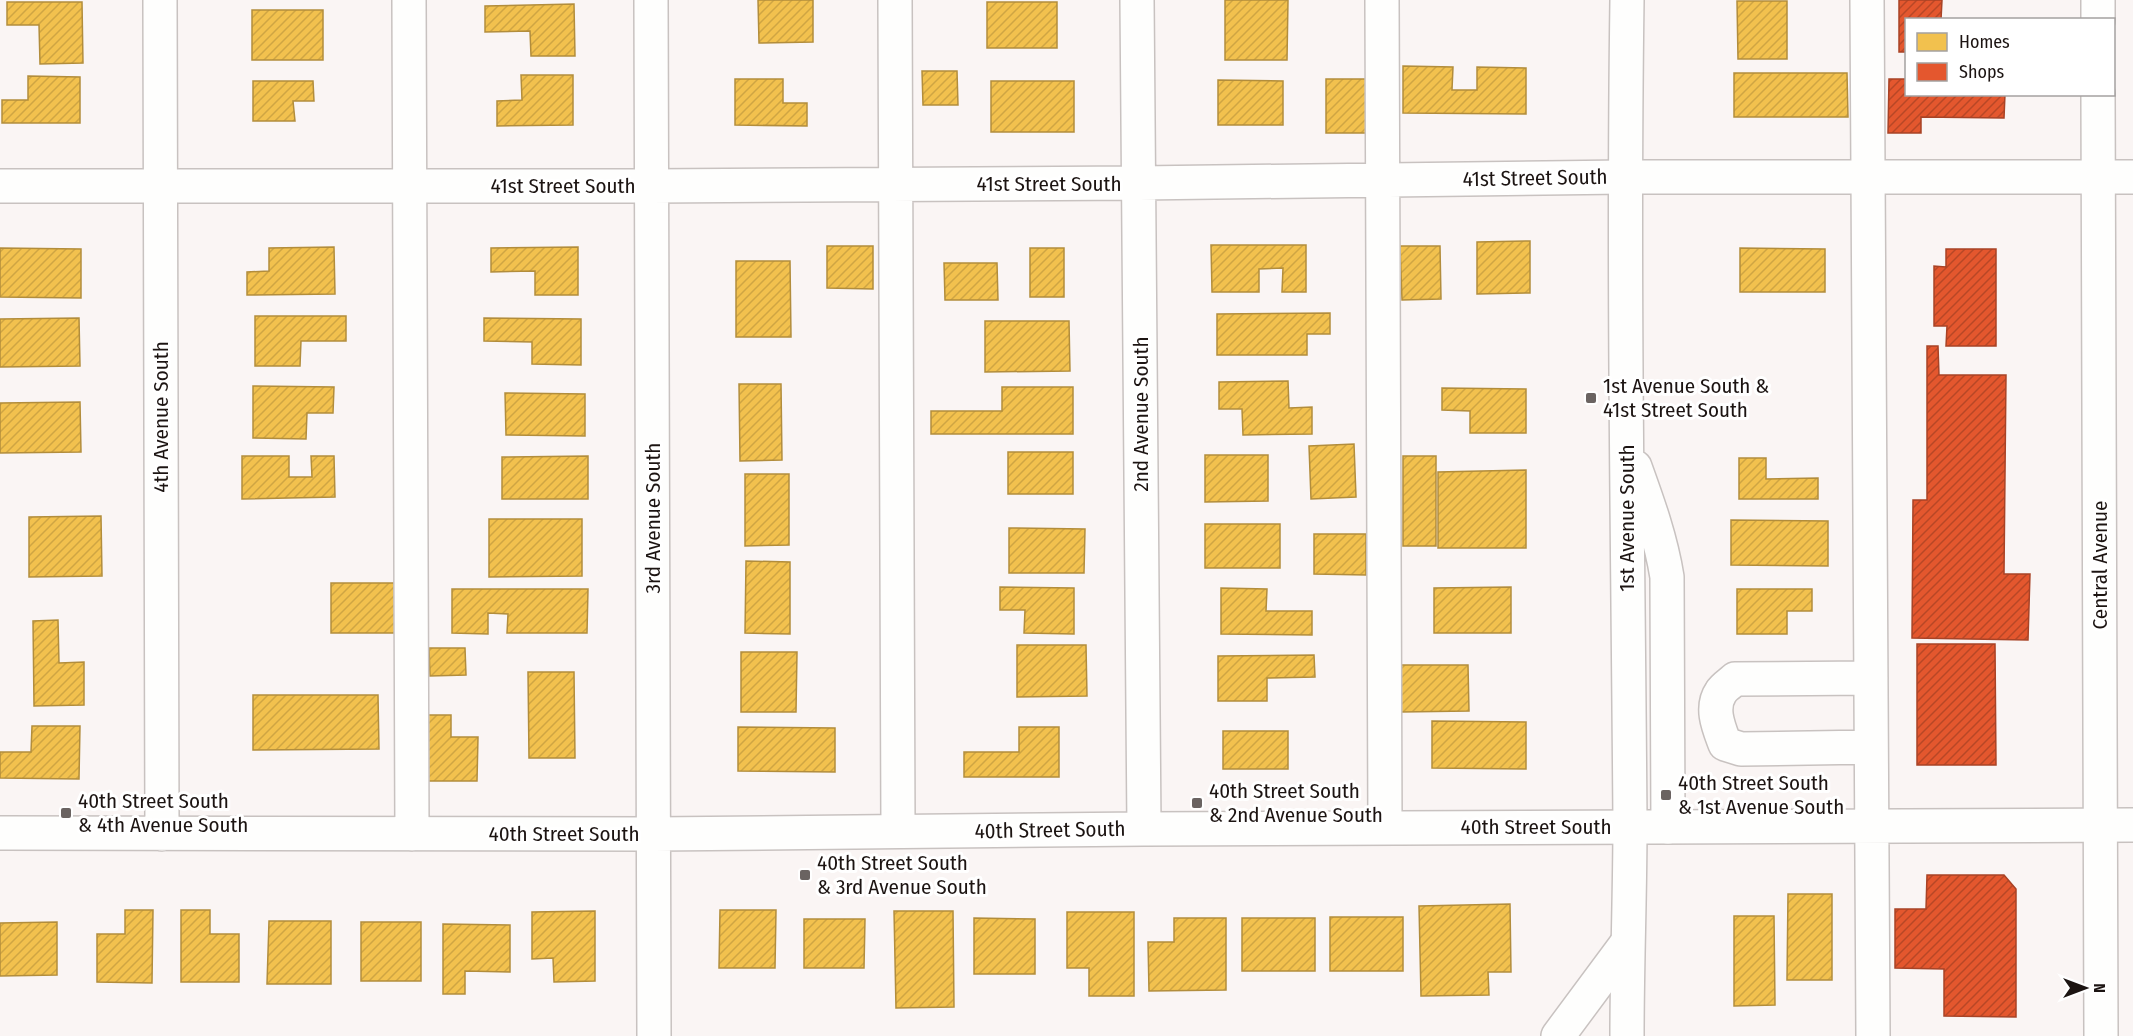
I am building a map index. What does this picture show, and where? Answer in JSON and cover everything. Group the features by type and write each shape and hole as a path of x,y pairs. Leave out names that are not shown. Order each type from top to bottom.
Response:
{"street":[{"name":"4th Avenue South","path":"160,0 162,834"},
{"path":"409,0 412,834"},
{"name":"3rd Avenue South","path":"651,0 654,1036"},
{"path":"895,0 898,831"},
{"name":"2nd Avenue South","path":"1137,0 1144,829"},
{"path":"1382,0 1385,828"},
{"name":"1st Avenue South","path":"1627,0 1625,177 1630,827 1627,943 1628,1036"},
{"path":"1867,0 1873,1036"},
{"path":"2098,0 2098,18"},
{"name":"Central Avenue","path":"2098,96 2101,1036"},
{"name":"41st Street South","path":"0,186 896,185 1625,177 2133,177"},
{"path":"1626,443 1652,513 1667,577 1668,827"},
{"path":"1871,678 1736,679 1721,692 1716,705 1717,723 1725,744 1741,749 1871,747"},
{"name":"40th Street South","path":"0,833 654,834 1144,829 2133,825"},
{"path":"1558,1036 1627,943"}],"building: Homes":[{"path":"758,0 813,0 813,42 759,43"},
{"path":"1225,0 1288,0 1287,60 1225,60"},
{"path":"1737,1 1787,1 1787,59 1738,59"},
{"path":"7,2 82,2 83,63 40,64 39,25 7,25"},
{"path":"987,2 1057,2 1057,48 987,48"},
{"path":"574,4 575,56 531,56 530,31 485,32 485,6"},
{"path":"252,10 323,10 323,60 252,60"},
{"path":"1403,66 1453,67 1452,90 1477,90 1477,67 1526,68 1526,114 1403,113"},
{"path":"922,71 957,71 958,105 923,105"},
{"path":"1734,73 1847,73 1848,117 1734,117"},
{"path":"521,75 573,75 573,125 497,126 497,101 522,100"},
{"path":"28,76 80,77 80,123 2,123 2,100 28,100"},
{"path":"735,79 783,79 783,103 807,103 807,126 735,125"},
{"path":"1326,79 1369,79 1368,133 1326,133"},
{"path":"1218,80 1283,81 1283,125 1218,125"},
{"path":"253,81 313,81 314,101 293,101 295,121 253,121"},
{"path":"991,81 1074,81 1074,132 991,132"},
{"path":"1530,241 1530,293 1477,294 1477,242"},
{"path":"1211,245 1306,245 1306,292 1282,292 1283,268 1259,269 1259,292 1212,292"},
{"path":"827,246 873,246 873,289 827,288"},
{"path":"1400,246 1440,246 1441,299 1402,300"},
{"path":"334,247 335,294 247,295 247,272 269,271 269,248"},
{"path":"578,247 578,295 535,295 535,271 491,272 491,248"},
{"path":"0,248 81,249 81,298 0,297"},
{"path":"1030,248 1064,248 1064,297 1030,297"},
{"path":"1740,248 1825,249 1825,292 1740,292"},
{"path":"736,261 790,261 791,337 736,337"},
{"path":"944,263 997,263 998,300 945,300"},
{"path":"1330,313 1330,334 1307,334 1307,355 1217,355 1217,314"},
{"path":"255,316 346,316 346,341 301,341 300,366 255,366"},
{"path":"79,318 80,366 0,367 0,319"},
{"path":"484,318 581,319 581,365 532,364 532,342 484,341"},
{"path":"985,321 1069,321 1070,371 985,372"},
{"path":"1288,381 1289,408 1312,407 1312,434 1243,435 1242,409 1219,409 1219,382"},
{"path":"739,384 781,384 782,460 740,461"},
{"path":"253,386 334,387 333,413 307,413 306,439 253,438"},
{"path":"1002,387 1073,387 1073,434 931,434 931,411 1002,411"},
{"path":"1442,388 1526,389 1526,433 1470,433 1470,411 1442,410"},
{"path":"505,393 585,394 585,436 506,435"},
{"path":"80,402 81,452 0,453 0,403"},
{"path":"1354,444 1356,497 1311,499 1309,446"},
{"path":"1008,452 1073,452 1073,494 1008,494"},
{"path":"1205,455 1268,455 1268,501 1205,502"},
{"path":"242,456 289,456 289,477 312,477 311,456 334,456 335,497 242,499"},
{"path":"588,456 588,499 502,499 502,457"},
{"path":"1403,456 1436,456 1436,546 1403,546"},
{"path":"1739,458 1766,458 1766,479 1818,478 1818,499 1739,499"},
{"path":"1526,470 1526,548 1438,548 1438,472"},
{"path":"745,474 789,474 789,545 745,546"},
{"path":"101,516 102,576 29,577 29,517"},
{"path":"489,519 582,519 582,576 489,577"},
{"path":"1731,520 1828,521 1828,566 1731,565"},
{"path":"1205,524 1280,524 1280,568 1205,568"},
{"path":"1009,528 1085,529 1084,573 1009,573"},
{"path":"1314,534 1366,534 1366,575 1314,574"},
{"path":"746,561 790,562 790,634 745,633"},
{"path":"331,583 398,583 398,633 331,633"},
{"path":"1000,587 1074,588 1074,634 1024,633 1025,610 1000,610"},
{"path":"1511,587 1511,633 1434,633 1434,588"},
{"path":"1221,588 1267,589 1266,611 1312,611 1312,635 1221,634"},
{"path":"452,589 588,589 587,633 507,633 508,614 488,613 488,634 452,633"},
{"path":"1737,589 1812,589 1812,611 1787,611 1787,634 1737,634"},
{"path":"58,620 59,663 84,662 84,705 34,706 33,621"},
{"path":"1017,645 1086,645 1087,696 1017,697"},
{"path":"429,648 465,648 466,675 430,676"},
{"path":"741,652 797,652 796,712 741,712"},
{"path":"1314,655 1315,677 1267,678 1267,701 1218,701 1218,656"},
{"path":"1401,665 1468,665 1469,711 1401,712"},
{"path":"528,672 574,672 575,758 529,758"},
{"path":"253,695 378,695 379,749 253,750"},
{"path":"424,715 451,715 451,737 478,737 477,781 424,781"},
{"path":"1432,721 1526,722 1526,769 1432,768"},
{"path":"32,726 80,726 79,779 0,778 0,752 31,752"},
{"path":"738,727 835,728 835,772 738,771"},
{"path":"1019,727 1059,727 1059,777 964,777 964,752 1019,752"},
{"path":"1223,731 1288,731 1288,769 1223,769"},
{"path":"1788,894 1832,894 1832,980 1787,980"},
{"path":"1510,904 1511,972 1488,972 1489,995 1421,996 1419,906"},
{"path":"125,910 153,910 152,983 97,982 97,934 125,934"},
{"path":"181,910 210,910 210,934 239,934 239,982 181,982"},
{"path":"720,910 776,910 775,968 719,968"},
{"path":"595,911 595,981 554,982 553,958 532,959 532,912"},
{"path":"894,911 953,911 954,1007 896,1008"},
{"path":"1067,912 1134,912 1134,996 1089,996 1089,968 1067,968"},
{"path":"1734,916 1774,916 1775,1005 1734,1006"},
{"path":"1330,917 1403,917 1403,971 1330,971"},
{"path":"974,918 1035,919 1035,974 974,974"},
{"path":"1174,918 1226,918 1226,990 1149,991 1148,942 1174,942"},
{"path":"1242,918 1315,918 1315,971 1242,971"},
{"path":"804,919 865,919 864,968 804,968"},
{"path":"269,921 331,921 331,984 267,984"},
{"path":"57,922 57,975 0,976 0,923"},
{"path":"361,922 421,922 421,981 361,981"},
{"path":"443,924 510,925 510,972 465,971 465,994 443,994"}],"building: Shops":[{"path":"1899,0 1942,0 1941,18 1905,18 1905,52 1899,52"},
{"path":"1889,79 1905,79 1905,96 2005,96 2004,118 1921,117 1921,133 1888,133"},
{"path":"1946,249 1996,249 1996,346 1946,346 1947,326 1934,326 1934,266 1946,267"},
{"path":"1927,346 1938,346 1939,375 2006,375 2004,574 2030,574 2028,640 1912,638 1913,500 1927,500"},
{"path":"1917,644 1995,644 1996,765 1917,765"},
{"path":"1927,875 2004,875 2016,889 2016,1017 1944,1016 1944,969 1895,968 1895,909 1926,909"}],"place":[{"name":"1st Avenue South & 41st Street South","path":"1591,398"},
{"name":"40th Street South & 1st Avenue South","path":"1666,795"},
{"name":"40th Street South & 2nd Avenue South","path":"1197,803"},
{"name":"40th Street South & 4th Avenue South","path":"66,813"},
{"name":"40th Street South & 3rd Avenue South","path":"805,875"}]}
